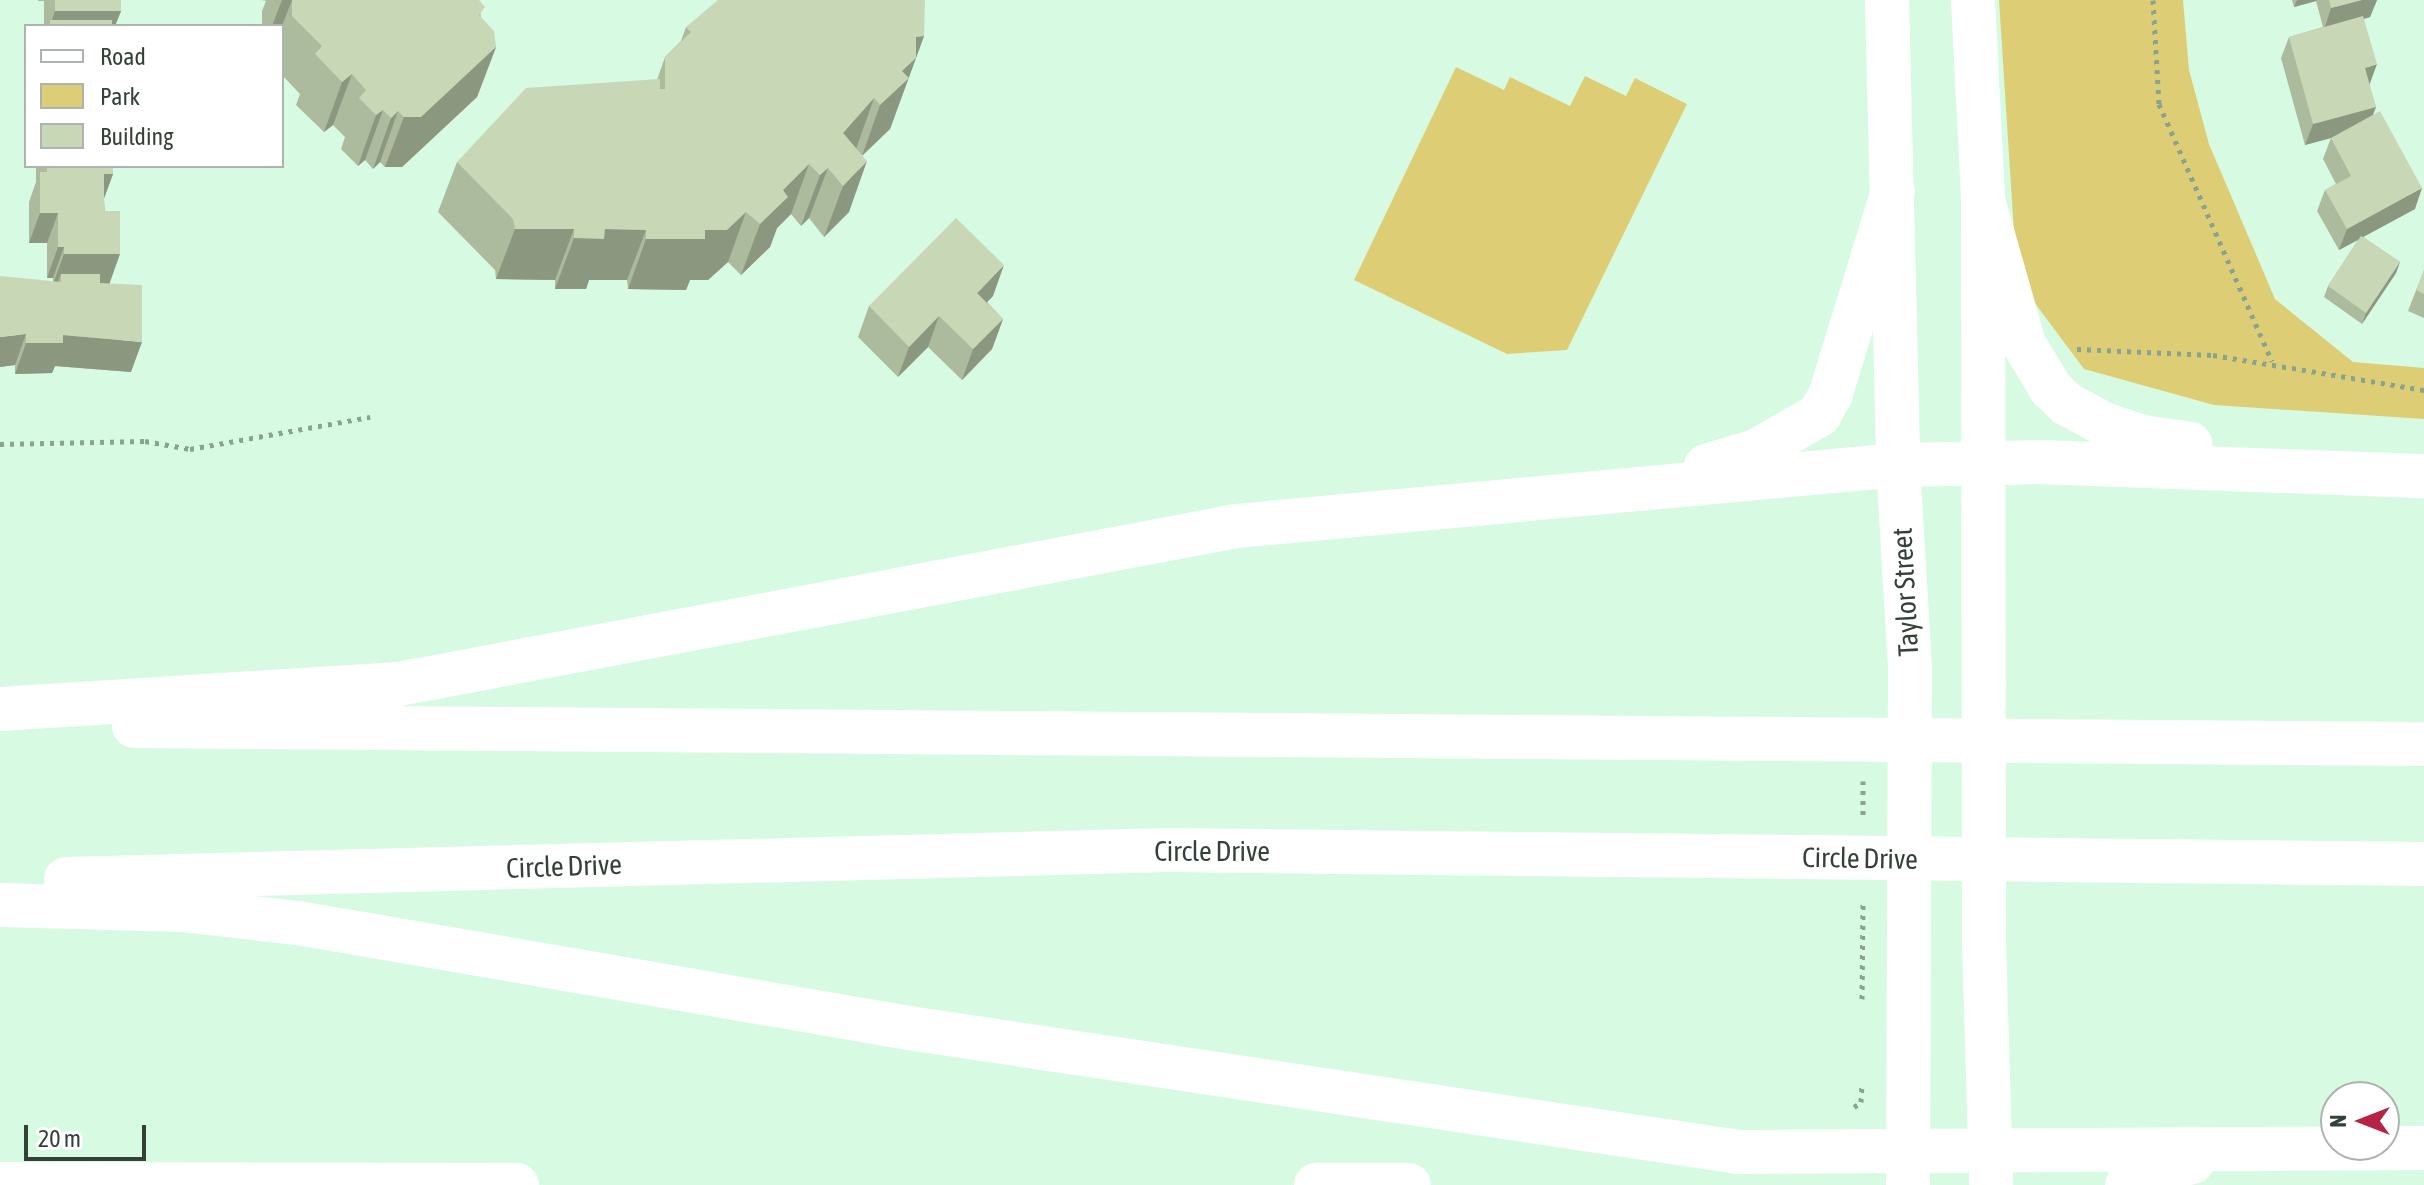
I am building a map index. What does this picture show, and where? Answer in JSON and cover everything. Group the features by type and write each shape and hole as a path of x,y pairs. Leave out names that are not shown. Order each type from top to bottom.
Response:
{"main road":[{"name":"Taylor Street","path":"1887,0 1898,465 1910,668 1906,944 1908,1166"},
{"path":"1973,0 1983,200 1984,942 1990,1166"},
{"path":"1583,496 1756,451 1819,415 1830,396 1893,191"},
{"path":"1983,200 2024,344 2051,389 2067,404 2106,425 2142,437 2422,476"},
{"path":"0,709 399,684 1237,526 1898,465 1985,464 2422,476"},
{"path":"0,726 2424,744"},
{"name":"Circle Drive","path":"0,881 1169,850 2424,864"},
{"path":"0,905 182,910 298,923 909,1028 1739,1152 1908,1166 1990,1166 2239,1150 2424,1148"},
{"path":"2127,1185 2141,1175 2239,1150"},
{"path":"1739,1152 1787,1185"},
{"path":"0,1184 517,1185"},
{"path":"1316,1185 1409,1185"}],"path":[{"path":"2153,0 2159,104 2272,362"},
{"path":"2051,389 2057,368 2078,348 2272,362 2424,390"},
{"path":"0,444 145,441 190,449 370,417"},
{"path":"1863,765 1863,826"},
{"path":"1862,1008 1863,887"},
{"path":"1853,1108 1861,1102 1862,1069"}],"green space":[{"path":"1999,0 2183,0 2189,70 2209,144 2275,299 2353,362 2424,368 2424,419 2214,405 2084,369 2017,279"},
{"path":"1456,67 1504,90 1510,77 1570,106 1585,76 1626,96 1635,78 1687,104 1567,350 1507,354 1354,280"}],"building":[{"path":"55,0 121,0 121,11 55,11"},
{"path":"292,0 479,0 485,7 479,15 494,31 496,47 421,117 404,117 398,111 391,118 383,110 376,115 359,98 366,90 352,74 342,82 315,54 322,46 292,16"},
{"path":"718,0 925,0 924,36 916,37 916,58 902,71 909,78 880,105 874,98 843,133 867,161 843,186 828,168 820,175 809,164 783,190 788,197 760,224 746,212 727,230 705,230 705,239 646,239 646,230 605,229 604,239 574,238 574,229 515,229 513,219 457,162 526,88 660,79 660,89 665,89 665,57 691,32 686,27"},
{"path":"2329,0 2362,0 2331,8"},
{"path":"2363,16 2377,64 2365,68 2376,107 2313,124 2289,37"},
{"path":"50,20 112,20 112,24 50,24"},
{"path":"2380,111 2422,188 2347,229 2325,190 2351,176 2331,138"},
{"path":"47,168 113,168 113,174 104,174 104,211 120,211 120,254 64,254 64,247 58,247 58,213 40,213 40,172 47,172"},
{"path":"956,218 1004,265 977,293 1003,319 973,349 939,316 909,347 869,306"},
{"path":"2361,236 2400,262 2366,313 2328,286"},
{"path":"2424,270 2424,294 2416,290"},
{"path":"61,274 100,274 100,283 142,285 142,342 63,335 63,343 26,343 26,334 0,337 0,276 61,282"}]}
